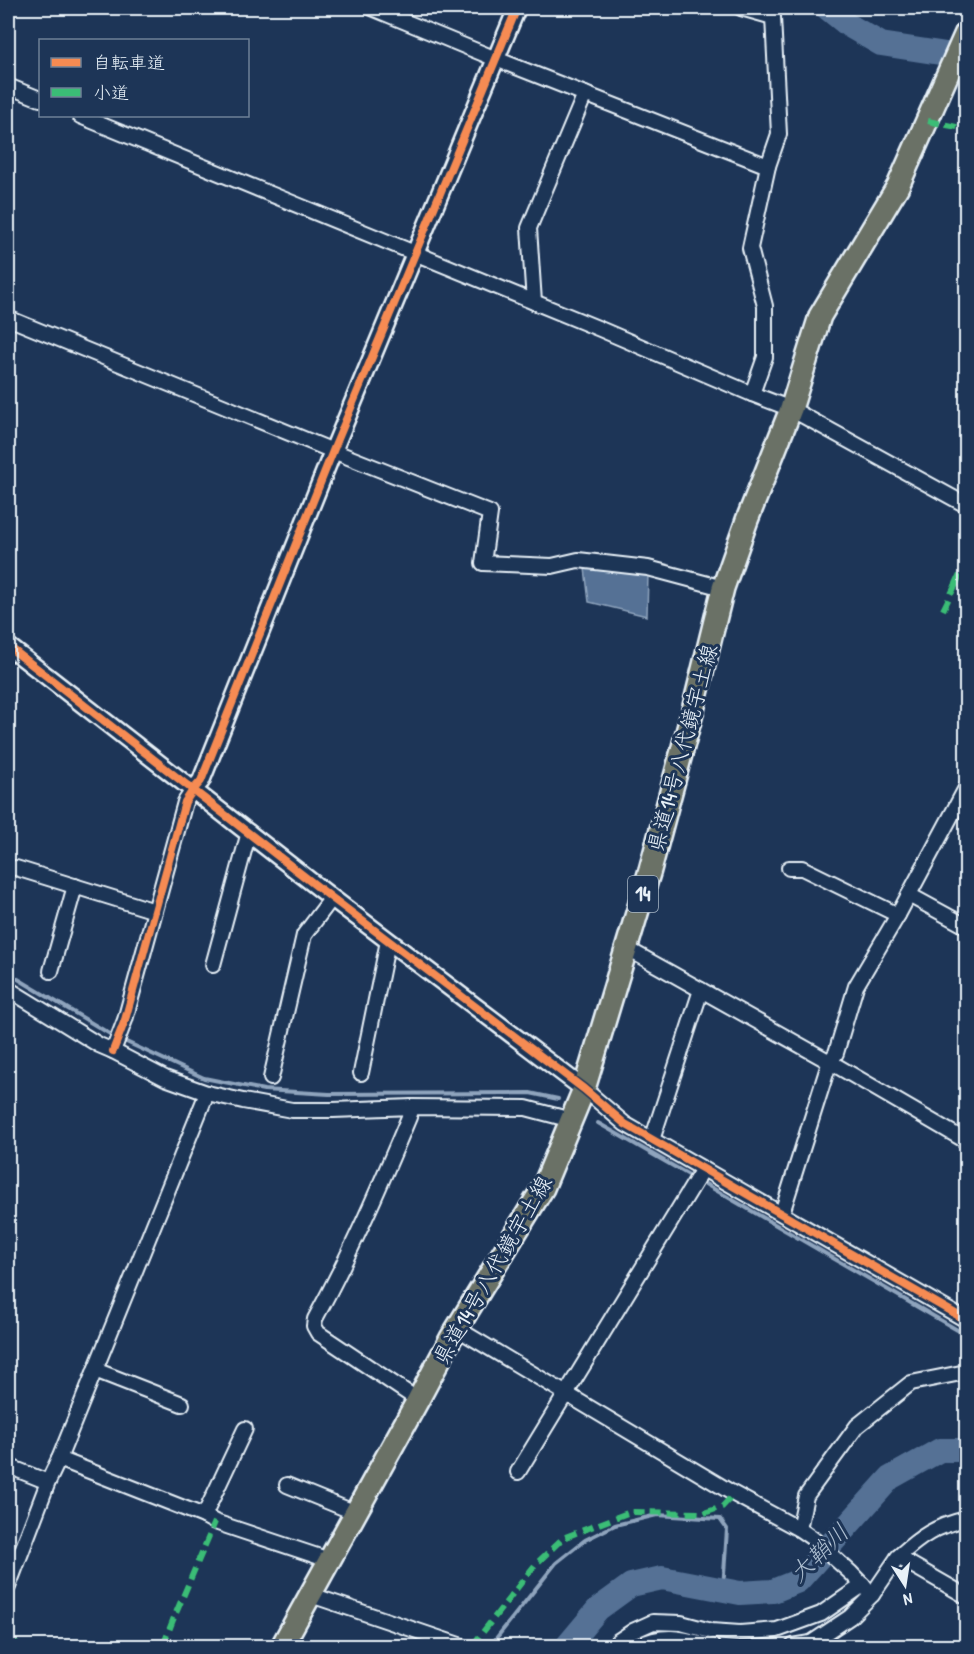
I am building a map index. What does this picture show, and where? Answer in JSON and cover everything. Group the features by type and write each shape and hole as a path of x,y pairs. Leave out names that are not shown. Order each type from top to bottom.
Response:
{"main road":[{"name":"県道14号八代鏡宇土線","path":"282,1647 456,1328 543,1188 584,1089 650,870 723,588 791,409 820,316 898,186 966,33"}],"street":[{"path":"372,8 768,166"},
{"path":"115,1046 124,1023 185,802 201,781 333,451 517,8"},
{"path":"741,8 773,17 778,134 768,166 750,248 765,306 765,357 752,394"},
{"path":"8,86 39,99"},
{"path":"534,302 529,228 585,94"},
{"path":"82,117 791,409 966,505"},
{"path":"8,318 490,513 483,563 552,566 578,560 648,568 723,588"},
{"path":"8,646 388,941 584,1089 625,1124 702,1171 782,1213 966,1320"},
{"path":"782,1213 856,986 898,915 966,788"},
{"path":"213,965 249,832"},
{"path":"16,868 155,911"},
{"path":"789,868 802,868 898,915"},
{"path":"51,970 75,886"},
{"path":"909,895 966,926"},
{"path":"271,1078 304,935 332,897"},
{"path":"361,1073 388,941"},
{"path":"626,948 966,1141"},
{"path":"8,989 99,1045 115,1046 165,1078 207,1093 292,1110 412,1107 526,1108 571,1121"},
{"path":"652,1140 700,990"},
{"path":"8,1587 48,1482 207,1093"},
{"path":"412,1107 370,1209 315,1319 314,1326 318,1333 418,1400"},
{"path":"518,1472 702,1171"},
{"path":"456,1328 734,1494 799,1529 812,1538 867,1590"},
{"path":"95,1370 182,1404"},
{"path":"799,1529 806,1496 857,1426 911,1383 966,1372"},
{"path":"204,1516 245,1429"},
{"path":"59,1459 215,1522 330,1562"},
{"path":"8,1466 48,1482"},
{"path":"286,1485 356,1513"},
{"path":"793,1647 810,1645 850,1617 867,1590 918,1538 941,1526 966,1519"},
{"path":"898,1557 966,1596"},
{"path":"614,1647 618,1641 633,1631 653,1622 681,1623 711,1631 740,1633 777,1630 821,1614 867,1590"},
{"path":"311,1595 462,1647"},
{"path":"638,1647 653,1640 665,1638 681,1638 712,1647"}],"water":[{"path":"585,568 648,574 647,616 589,602"}],"waterway":[{"path":"827,8 848,25 881,44 966,57"},
{"path":"8,973 115,1037"},
{"path":"122,1040 204,1078 264,1090 329,1094 530,1093 558,1099"},
{"path":"598,1123 694,1178"},
{"path":"700,1181 966,1335"},
{"name":"大鞘川","path":"567,1646 598,1609 631,1585 662,1578 740,1593 773,1591 798,1581 890,1478 940,1450 966,1450"},
{"path":"490,1646 556,1563 585,1540 615,1525 657,1515 720,1519 727,1529 723,1589"}],"marked path":[{"path":"928,121 966,129"},
{"path":"955,586 963,568"},
{"path":"943,610 955,586 966,593"},
{"path":"472,1646 535,1565 563,1538 630,1512 704,1513 722,1507 734,1494"},
{"path":"163,1646 215,1522"},
{"path":"8,1639 21,1646"}],"cycle path":[{"path":"113,1051 125,1020 185,802 201,781 333,451 517,8"},
{"path":"8,646 332,898 584,1089 625,1124 966,1320"}]}
